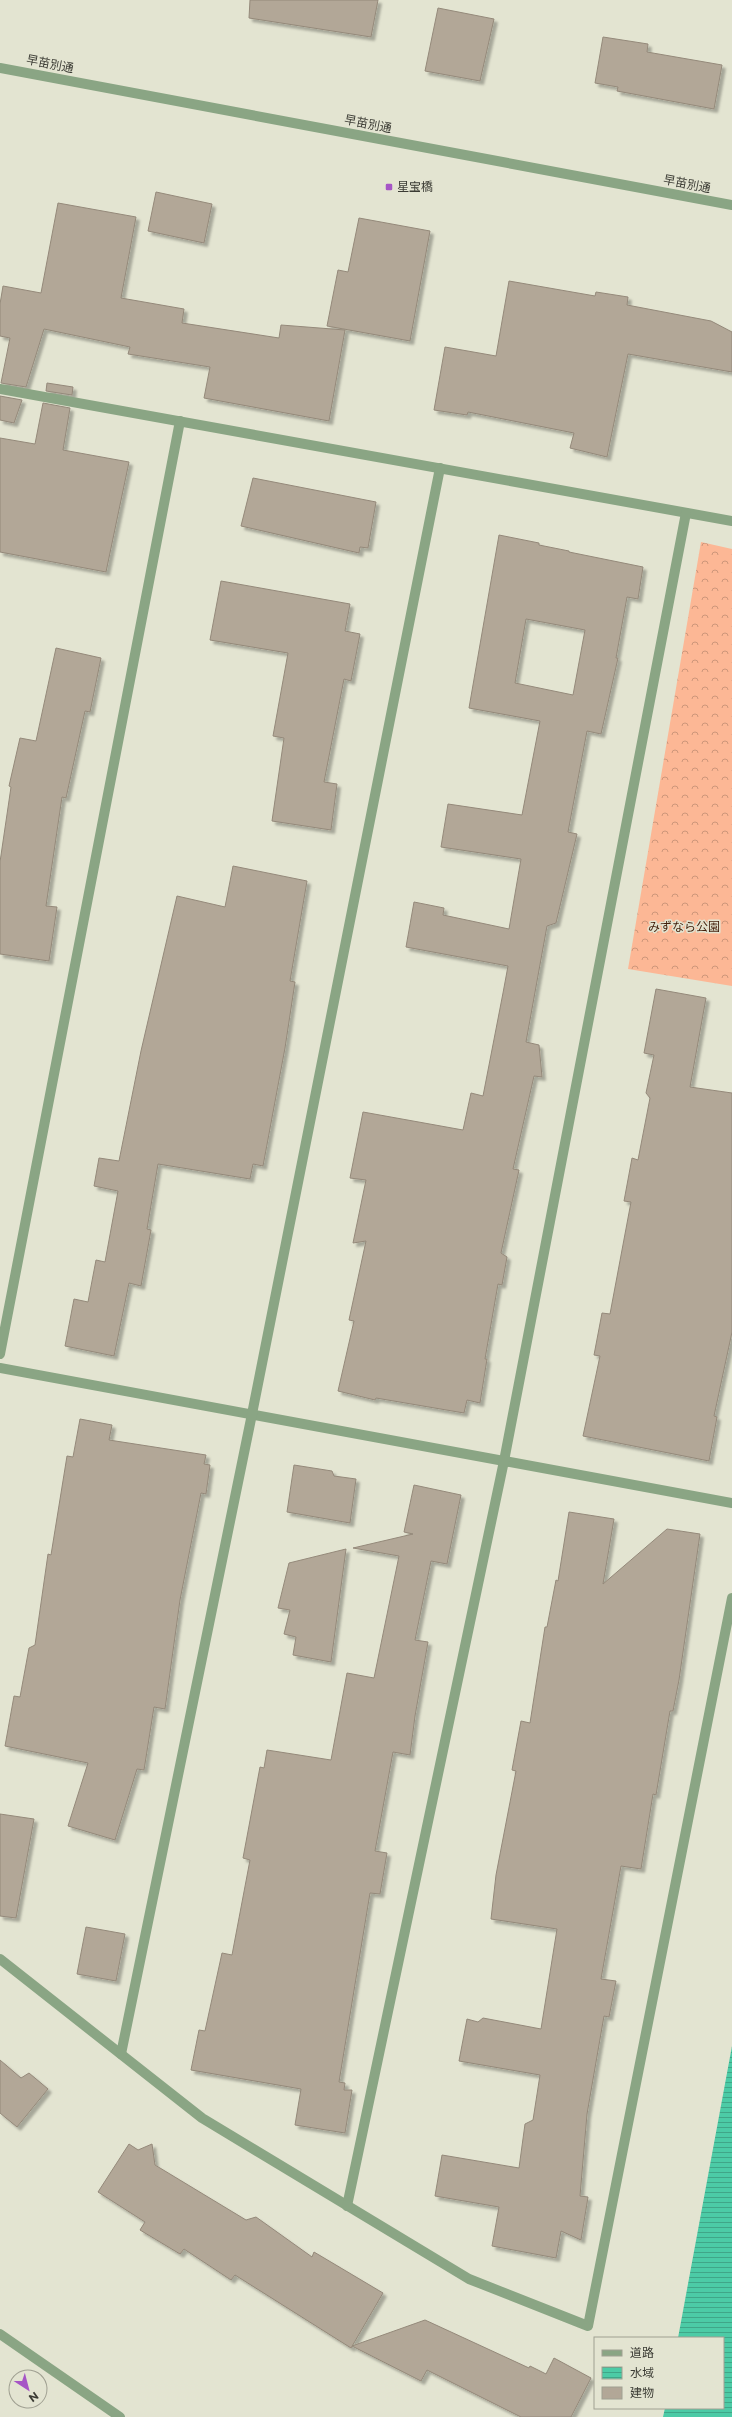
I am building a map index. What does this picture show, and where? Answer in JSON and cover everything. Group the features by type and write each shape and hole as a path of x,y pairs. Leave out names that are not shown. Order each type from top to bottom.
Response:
{"street":[{"name":"早苗別通","path":"0,68 732,205"},
{"path":"0,388 732,521"},
{"path":"0,1354 180,421"},
{"path":"121,2054 252,1414 440,468"},
{"path":"347,2206 504,1461 686,513"},
{"path":"0,1368 732,1503"},
{"path":"0,1959 202,2118 469,2279 588,2326 732,1598"},
{"path":"0,2334 120,2417"}],"green space":[{"name":"みずなら公園","path":"701,542 732,549 732,986 628,969"}],"water":[{"path":"732,2046 732,2417 663,2417 665,2409 724,2409 724,2337 678,2337"}],"building":[{"path":"250,0 378,0 371,37 249,18"},
{"path":"438,8 494,19 480,81 425,71"},
{"path":"603,37 648,44 647,52 722,65 714,109 617,91 618,87 595,83"},
{"path":"156,192 212,204 204,243 148,231"},
{"path":"58,203 136,217 121,298 184,309 182,323 279,338 281,325 345,330 329,421 204,398 210,367 128,354 130,347 44,329 26,387 1,383 10,338 0,336 0,304 3,286 41,293"},
{"path":"359,218 430,231 410,341 327,326 338,270 348,272"},
{"path":"509,281 595,296 596,292 628,297 627,305 711,321 732,332 732,372 628,354 607,457 570,448 574,433 468,412 467,415 434,410 445,347 496,356"},
{"path":"47,383 73,387 72,395 46,391"},
{"path":"0,396 22,400 14,423 0,420"},
{"path":"43,403 70,408 63,450 129,462 106,572 0,552 0,438 35,444"},
{"path":"253,478 376,502 368,548 360,547 359,553 241,526"},
{"path":"499,535 539,543 539,545 569,552 643,567 638,599 627,597 616,658 618,658 601,734 587,731 568,832 577,834 556,923 547,926 526,1042 539,1045 542,1077 534,1076 513,1169 519,1170 501,1253 507,1257 502,1285 498,1284 485,1359 487,1359 480,1403 467,1400 464,1413 376,1398 375,1400 338,1391 354,1321 349,1320 366,1241 353,1243 366,1180 350,1178 363,1112 463,1130 471,1093 483,1096 503,993 508,966 406,947 414,902 444,908 443,915 509,929 521,859 441,847 448,804 522,815 540,721 469,708","holes":["526,619 585,630 573,695 515,683"]},
{"path":"221,581 350,604 345,631 360,634 351,681 344,679 324,782 337,784 331,830 272,821 284,738 273,736 288,653 210,640"},
{"path":"56,648 101,658 90,712 85,711 66,798 62,797 46,906 57,907 49,961 0,954 0,862 11,787 9,786 20,738 36,741"},
{"path":"233,866 307,881 290,981 295,982 285,1048 263,1166 253,1164 250,1179 158,1164 147,1229 151,1230 141,1286 129,1283 114,1356 65,1346 74,1299 88,1302 96,1260 105,1262 118,1191 94,1186 99,1158 119,1161 141,1051 177,896 225,907"},
{"path":"656,989 706,998 690,1087 732,1093 732,1332 714,1416 717,1417 709,1461 583,1436 600,1356 594,1355 602,1313 610,1314 631,1202 624,1201 632,1158 638,1160 650,1098 646,1093 654,1055 644,1053"},
{"path":"80,1419 112,1425 109,1440 206,1455 204,1464 210,1465 206,1494 201,1493 180,1600 165,1709 154,1707 144,1770 137,1769 115,1840 68,1826 88,1763 5,1746 14,1696 20,1697 29,1648 35,1645 48,1554 51,1555 67,1456 73,1457"},
{"path":"294,1465 332,1471 334,1476 356,1479 350,1523 287,1512"},
{"path":"414,1485 461,1495 447,1564 431,1561 415,1640 428,1642 410,1755 393,1752 375,1851 387,1853 380,1894 370,1893 339,2082 345,2083 344,2090 352,2090 345,2133 295,2125 301,2089 191,2070 199,2030 205,2031 222,1953 232,1955 250,1860 243,1858 260,1767 264,1768 267,1750 331,1760 347,1673 374,1678 399,1556 353,1548 413,1534 404,1532"},
{"path":"569,1512 614,1519 603,1584 667,1529 700,1534 679,1680 673,1711 670,1711 656,1795 653,1794 641,1869 621,1866 601,1979 616,1981 609,2017 604,2016 587,2114 580,2196 588,2197 581,2240 561,2231 556,2258 492,2246 499,2207 435,2196 442,2155 519,2168 525,2124 533,2120 540,2075 459,2061 467,2019 478,2022 483,2018 541,2029 557,1929 491,1919 496,1875 516,1771 512,1770 521,1721 530,1723 545,1627 547,1627 556,1580 558,1581"},
{"path":"346,1549 331,1662 293,1655 296,1637 284,1634 290,1610 278,1608 289,1563"},
{"path":"0,1814 34,1819 16,1918 0,1916"},
{"path":"86,1927 125,1934 116,1981 77,1974"},
{"path":"0,2060 21,2078 29,2073 48,2089 17,2127 0,2113"},
{"path":"129,2144 138,2150 152,2144 155,2165 246,2220 256,2217 312,2257 314,2252 383,2293 351,2348 235,2275 231,2280 184,2249 180,2254 140,2230 145,2222 98,2192"},
{"path":"425,2320 529,2368 530,2366 546,2374 554,2358 591,2378 571,2417 521,2417 427,2370 421,2381 352,2346"}],"place":[{"name":"星宝橋","path":"389,187"}]}
